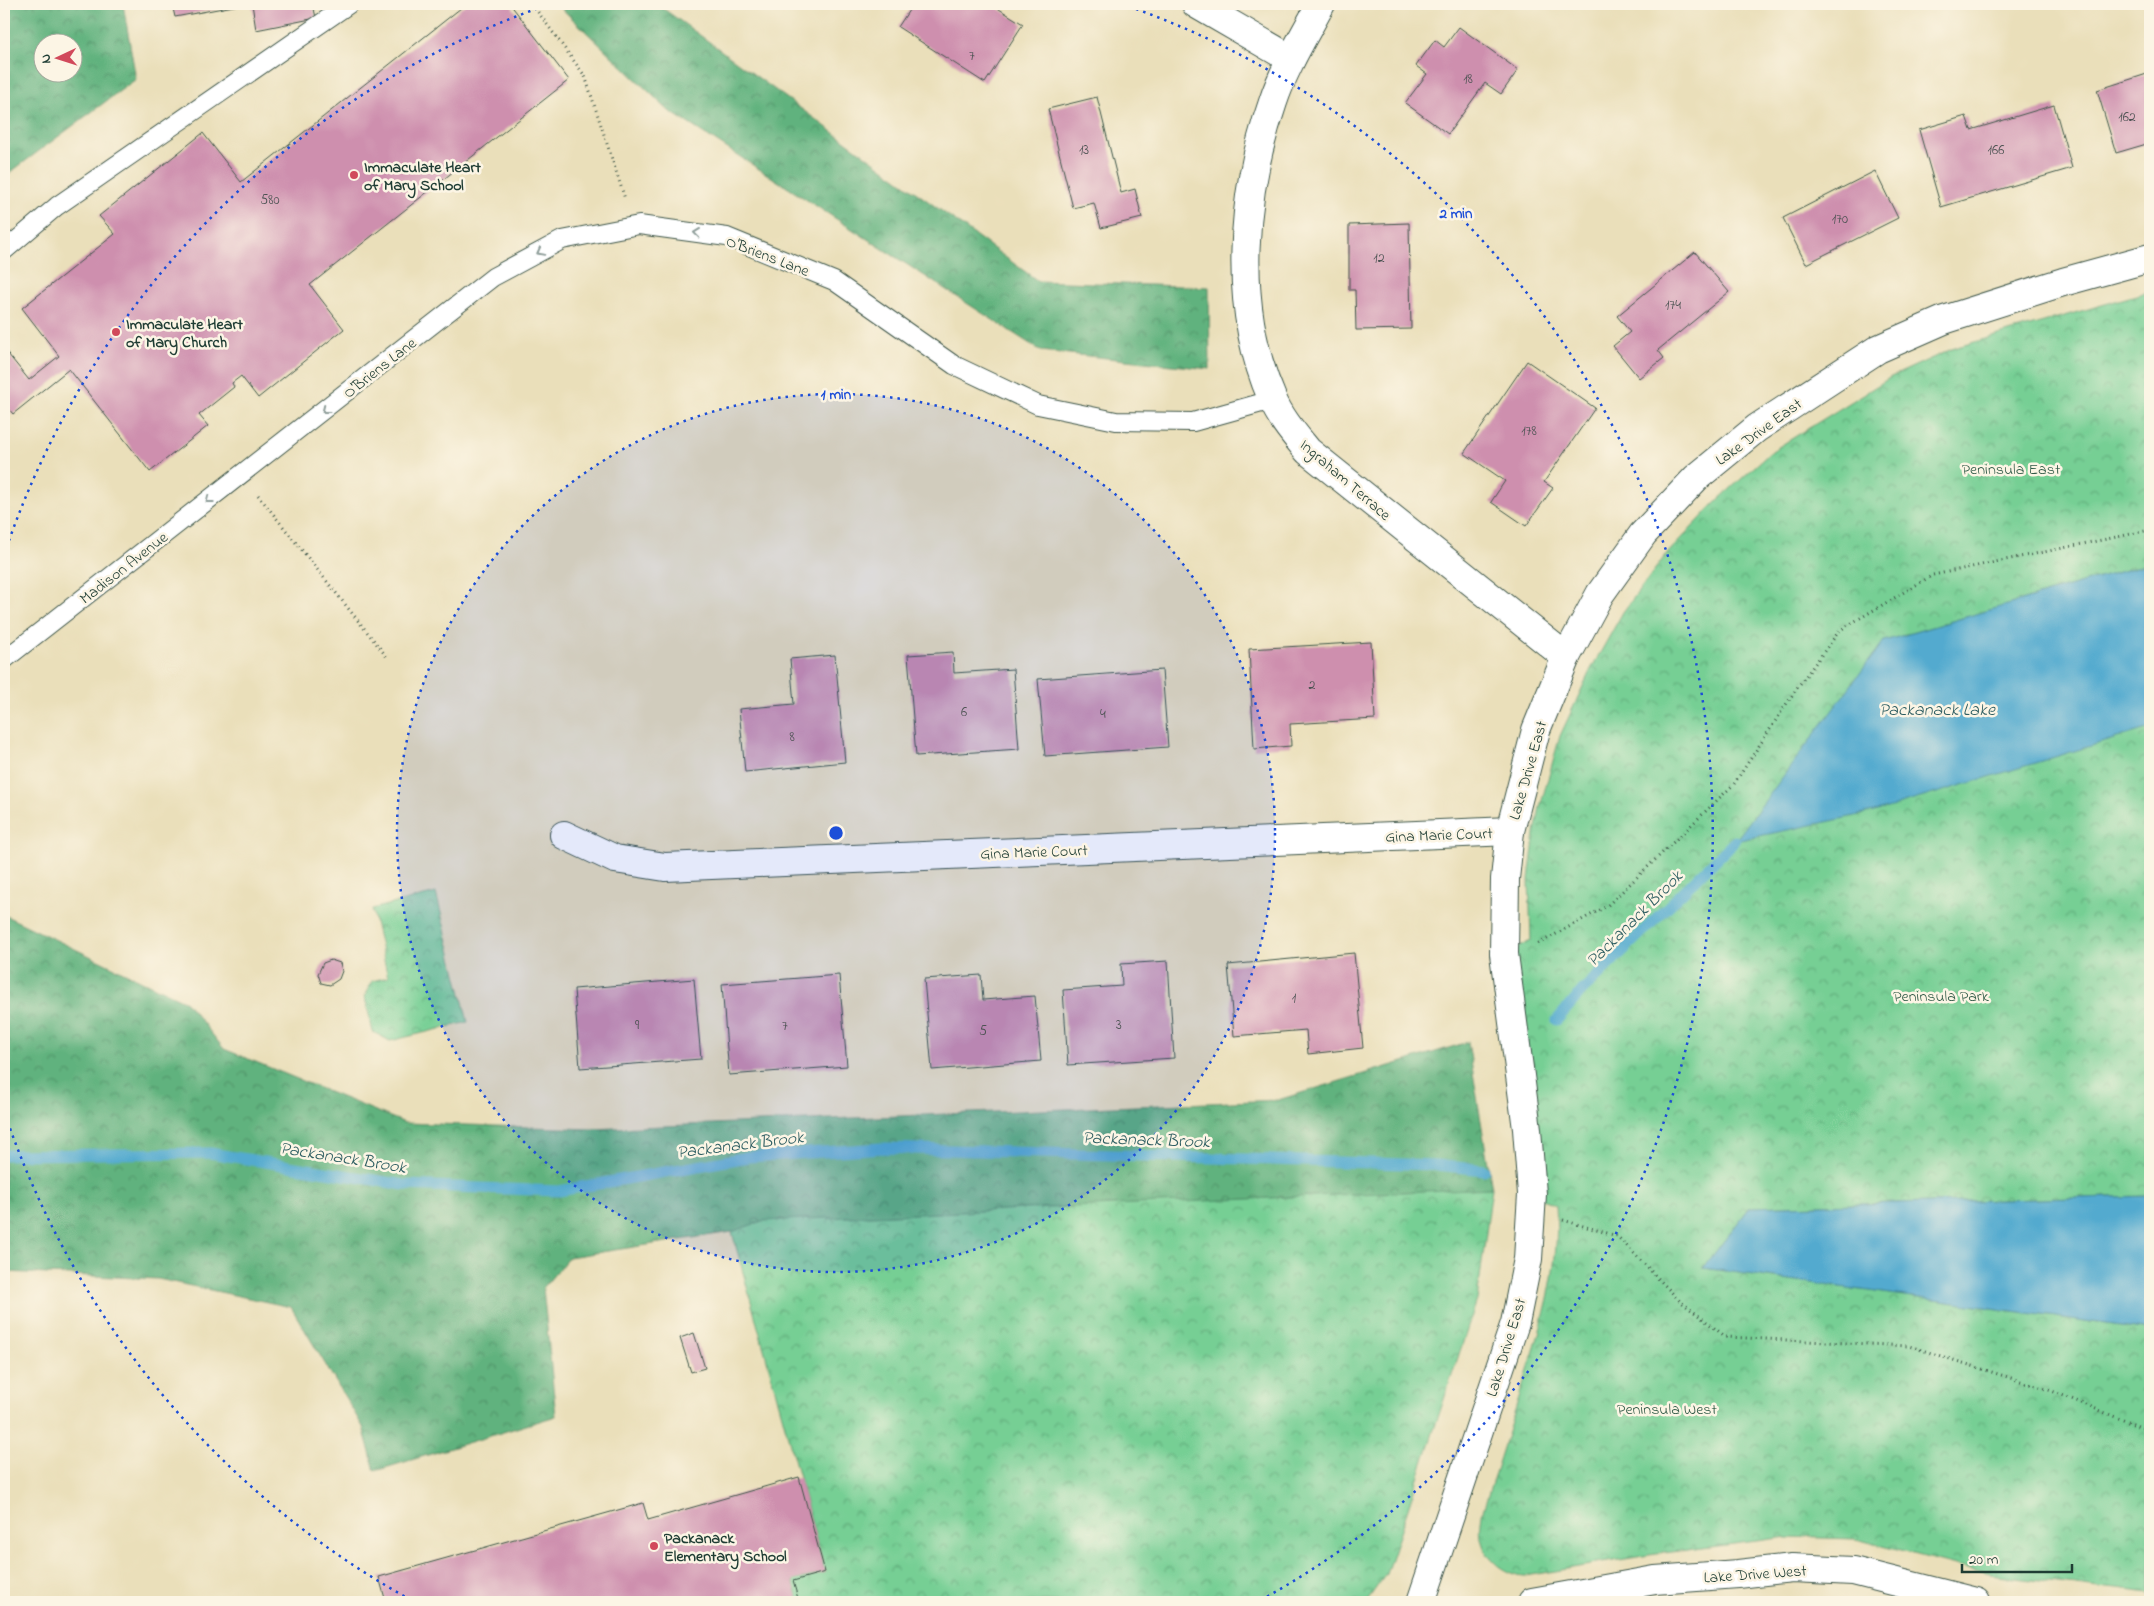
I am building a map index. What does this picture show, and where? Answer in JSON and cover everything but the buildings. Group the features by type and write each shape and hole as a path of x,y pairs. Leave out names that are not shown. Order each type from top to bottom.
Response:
{"street":[{"path":"1196,4 1291,59"},
{"name":"Ingraham Terrace","path":"1321,4 1291,59 1273,102 1255,167 1246,233 1248,299 1256,357 1272,400 1288,426 1308,451 1566,657"},
{"name":"Lake Drive East","path":"1421,1602 1515,1323 1528,1259 1532,1194 1527,1129 1505,962 1505,879 1510,831 1536,730 1566,657 1600,594 1643,534 1696,478 1757,428 1878,349 1927,328 2054,285 2150,258"},
{"name":"Gina Marie Court","path":"564,835 615,860 665,867 1510,831"},
{"name":"Lake Drive West","path":"1532,1602 1655,1580 1792,1568 1853,1571 1976,1602"}],"lane":[{"path":"4,251 58,206 349,4"},
{"name":"O'Briens Lane","path":"242,474 493,277 562,240 639,225 727,236 834,281 954,365 1038,405 1116,421 1193,422 1272,400"},
{"name":"Madison Avenue","path":"4,660 242,474"}],"path":[{"path":"532,4 585,76 634,226"},
{"path":"257,494 387,657"},
{"path":"1505,962 1607,906 1734,784 1797,688 1840,630 1934,575 2150,530"},
{"path":"1531,1211 1617,1236 1680,1301 1726,1337 1909,1346 2052,1391 2150,1431"}],"green space":[{"path":"4,4 123,4 136,79 4,177"},
{"path":"557,4 657,4 1038,281 1209,287 1210,369 1041,351 669,111"},
{"path":"2150,291 2150,563 1884,641 2150,718 2150,1196 1750,1207 1704,1268 2150,1330 2150,1593 1990,1574 1856,1539 1787,1537 1649,1555 1525,1576 1504,1570 1488,1555 1482,1542 1480,1528 1482,1514 1542,1324 1552,1277 1557,1230 1556,1206 1532,1194 1504,954 1531,941 1529,879 1540,807 1560,736 1590,671 1623,612 1665,556 1717,501 1772,451 1891,377 1954,348"},
{"path":"436,893 468,1022 390,1041 373,1032 365,997 372,981 388,977 372,909"},
{"path":"4,915 186,1002 224,1049 405,1123 592,1129 1278,1100 1468,1042 1492,1188 762,1221 732,1232 569,1257 543,1288 556,1416 375,1471 363,1427 291,1307 158,1279 4,1272"},
{"path":"1492,1188 1477,1300 1386,1574 1366,1602 799,1602 793,1581 825,1572 732,1232 762,1221"}],"water":[{"name":"Packanack Lake","path":"2150,563 2150,728 1874,812 1735,841 1884,641"},
{"path":"2150,1196 2150,1330 1703,1268 1750,1207"}],"waterway":[{"name":"Packanack Brook","path":"1557,1020 1582,991 1735,841"},
{"name":"Packanack Brook","path":"4,1155 210,1153 404,1185 559,1191 748,1157 883,1148 1437,1165 1484,1170"}],"place":[{"name":"Immaculate Heart of Mary School","path":"354,175"},
{"name":"Immaculate Heart of Mary Church","path":"116,332"},
{"name":"Packanack Elementary School","path":"654,1546"}],"park label":[{"name":"Peninsula East","path":"2011,468"},
{"name":"Peninsula Park","path":"1941,995"},
{"name":"Peninsula West","path":"1667,1408"}]}
